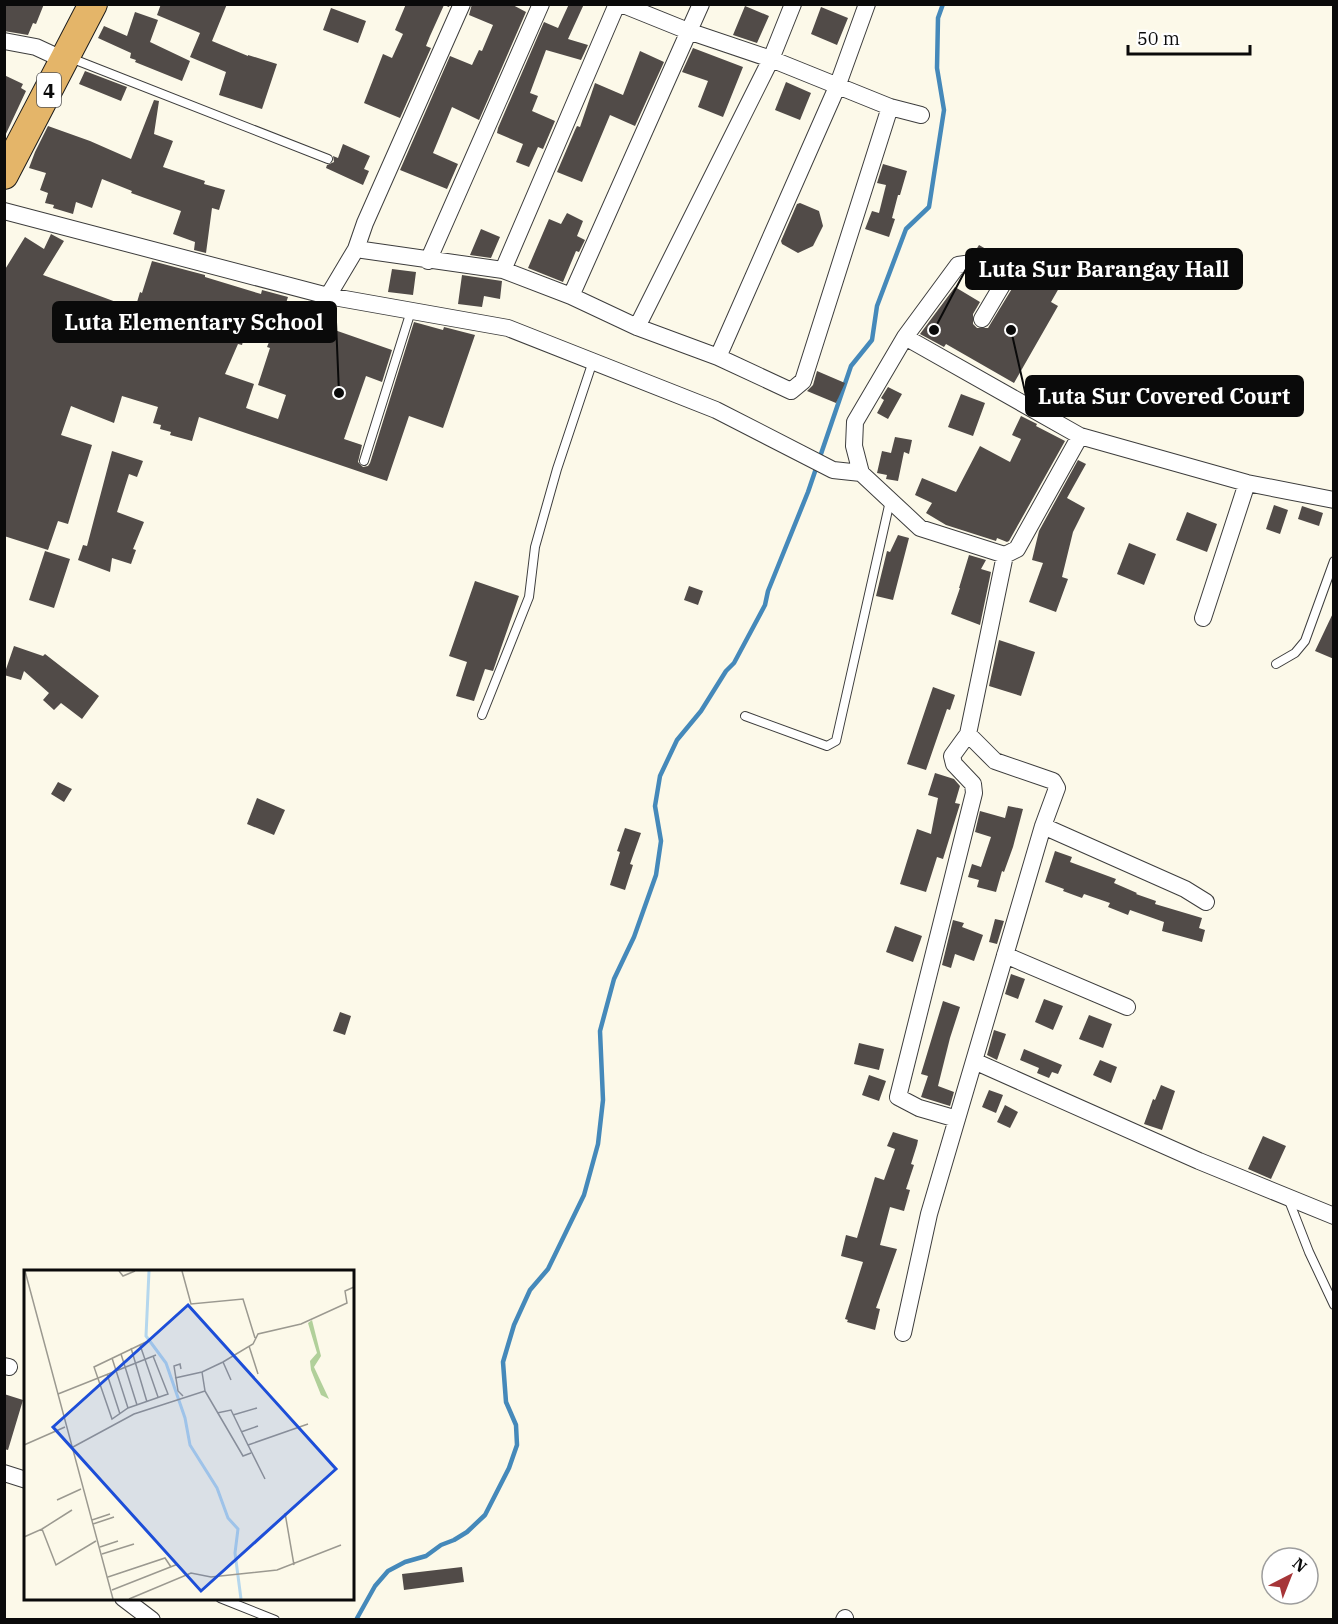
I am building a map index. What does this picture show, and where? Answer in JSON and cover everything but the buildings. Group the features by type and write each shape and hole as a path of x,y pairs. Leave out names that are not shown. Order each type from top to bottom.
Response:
{"highway":[{"name":"4","path":"4,176 93,4"}],"street":[{"path":"328,296 356,249 365,223 462,4"},
{"path":"428,261 541,4"},
{"path":"503,270 619,4 688,31 771,59 890,107 921,115"},
{"path":"571,297 701,4"},
{"path":"637,327 771,59 794,4"},
{"path":"718,357 837,87 867,4"},
{"path":"4,41 36,47 65,58"},
{"path":"356,249 503,270 637,327 718,357 791,391 803,381 890,107"},
{"path":"4,211 328,296 508,328 716,410 833,470 861,473"},
{"path":"982,319 1005,282 972,262 965,263 958,266 949,277 905,337 855,422 854,446 861,473 920,528 1005,555 1017,549 1080,436"},
{"path":"905,337 1080,436 1247,483 1334,501"},
{"path":"1203,618 1247,483"},
{"path":"957,1119 919,1108 898,1097 974,792 974,784 954,764 952,756 968,734 1005,555"},
{"path":"903,1334 929,1214 1043,826 1057,788 1053,781 995,761 968,734"},
{"path":"1043,826 1185,889 1206,902"},
{"path":"1005,955 1127,1007"},
{"path":"974,1061 1188,1156 1334,1216"},
{"path":"4,1473 24,1479"},
{"path":"124,1600 152,1620"}],"lane":[{"path":"65,58 328,159"},
{"path":"364,461 411,310"},
{"path":"482,715 529,597 535,547 556,469 592,361"},
{"path":"746,716 827,746 836,741 891,500"},
{"path":"1276,663 1295,653 1305,641 1334,561"},
{"path":"1288,1197 1309,1252 1334,1305"},
{"path":"223,1600 275,1620"}],"waterway":[{"path":"356,1620 375,1586 388,1571 405,1562 426,1556 441,1545 454,1540 467,1532 485,1515 509,1468 517,1445 516,1425 506,1402 503,1362 514,1325 530,1290 548,1269 584,1195 598,1144 603,1100 600,1031 614,979 634,937 656,875 661,841 655,806 660,776 677,740 701,711 726,671 734,663 765,605 768,591 808,492 851,366 872,340 877,306 906,229 929,207 944,110 937,68 938,18 943,4"}],"place":[{"name":"Luta Sur Barangay Hall","path":"934,330"},
{"name":"Luta Sur Covered Court","path":"1011,330"},
{"name":"Luta Elementary School","path":"339,393"}]}
